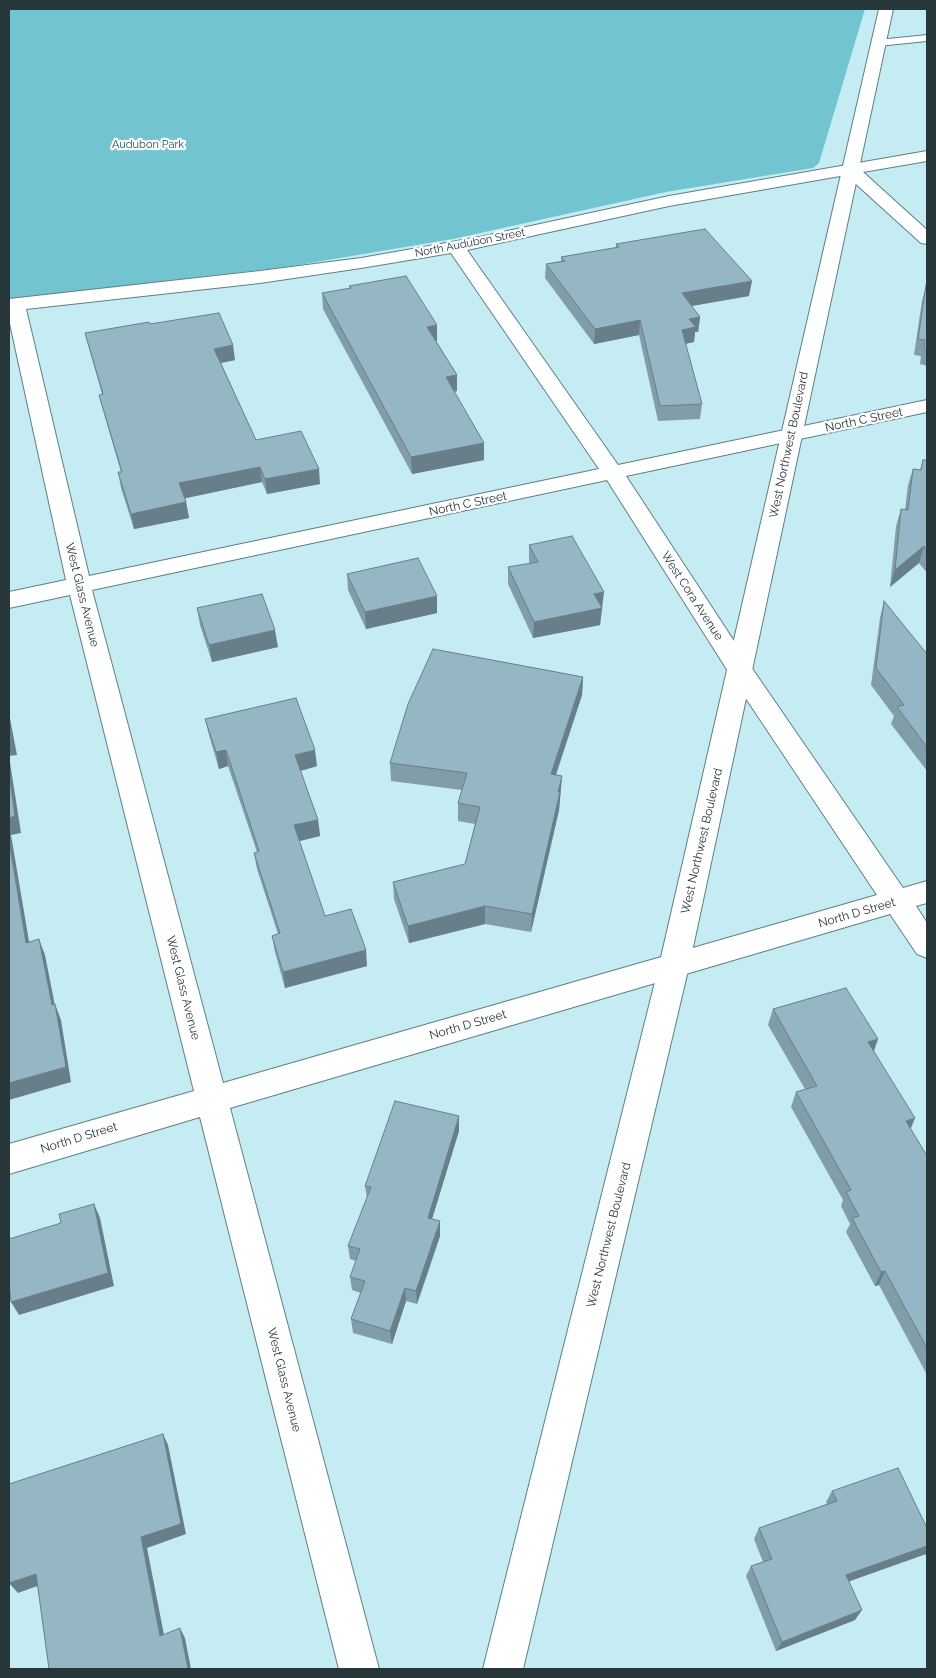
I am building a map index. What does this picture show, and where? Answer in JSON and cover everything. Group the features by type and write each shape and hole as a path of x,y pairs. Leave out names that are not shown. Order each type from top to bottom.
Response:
{"street":[{"name":"West Northwest Boulevard","path":"503,1669 674,966 849,169 886,9"},
{"name":"North Audubon Street","path":"12,305 260,277 360,263 455,246 669,201 927,156"},
{"path":"849,169 927,239"},
{"name":"West Cora Avenue","path":"455,246 613,473 740,670 927,946"},
{"name":"West Glass Avenue","path":"12,305 79,585 359,1669"},
{"name":"North C Street","path":"9,600 927,406"},
{"name":"North D Street","path":"9,1159 211,1098 927,892"}],"lane":[{"path":"878,43 927,38"}],"green space":[{"name":"Audubon Park","path":"9,9 865,9 819,163 813,168 666,192 453,239 286,267 9,299"}],"building":[{"path":"705,229 752,281 682,293 700,317 689,319 696,327 682,330 702,404 660,406 640,320 595,329 546,264 565,261 561,257 619,247 616,244"},
{"path":"406,276 437,325 427,327 457,375 446,377 484,443 411,457 322,293 351,288 349,286"},
{"path":"926,285 927,349 924,348 925,340 918,339"},
{"path":"219,313 233,345 214,349 256,440 301,431 319,469 265,479 260,467 179,483 186,502 131,514 118,472 122,472 99,395 103,394 85,333"},
{"path":"923,460 927,460 927,550 924,546 895,570 901,509 908,510 913,469 921,470"},
{"path":"572,536 604,592 594,594 602,608 534,622 508,567 538,562 529,545"},
{"path":"418,558 437,596 365,612 347,574"},
{"path":"262,594 275,630 209,645 197,608"},
{"path":"884,601 927,654 927,747 897,707 904,705 876,668"},
{"path":"433,649 583,677 551,774 562,776 558,792 560,792 532,914 485,906 408,926 393,882 465,864 480,807 458,803 467,773 390,763 408,704"},
{"path":"296,698 315,750 295,755 318,820 294,825 325,916 351,909 366,950 283,972 272,936 280,933 254,853 259,851 226,750 216,752 205,719"},
{"path":"9,773 15,816 9,818"},
{"path":"9,841 26,943 39,939 52,1005 55,1004 66,1067 9,1083"},
{"path":"846,988 878,1039 868,1042 915,1118 906,1121 927,1156 927,1348 885,1271 881,1272 852,1218 859,1216 846,1192 851,1190 796,1092 817,1086 773,1009"},
{"path":"395,1101 459,1116 428,1218 440,1221 416,1291 405,1288 390,1331 351,1319 365,1281 350,1277 360,1249 348,1246 371,1187 365,1186"},
{"path":"94,1204 108,1273 11,1302 9,1239 61,1223 59,1214"},
{"path":"163,1434 181,1524 141,1537 160,1636 180,1628 188,1669 49,1669 36,1574 9,1583 9,1484"},
{"path":"898,1468 927,1528 927,1546 846,1575 862,1610 782,1642 751,1566 772,1559 759,1528 837,1501 832,1491"}]}
